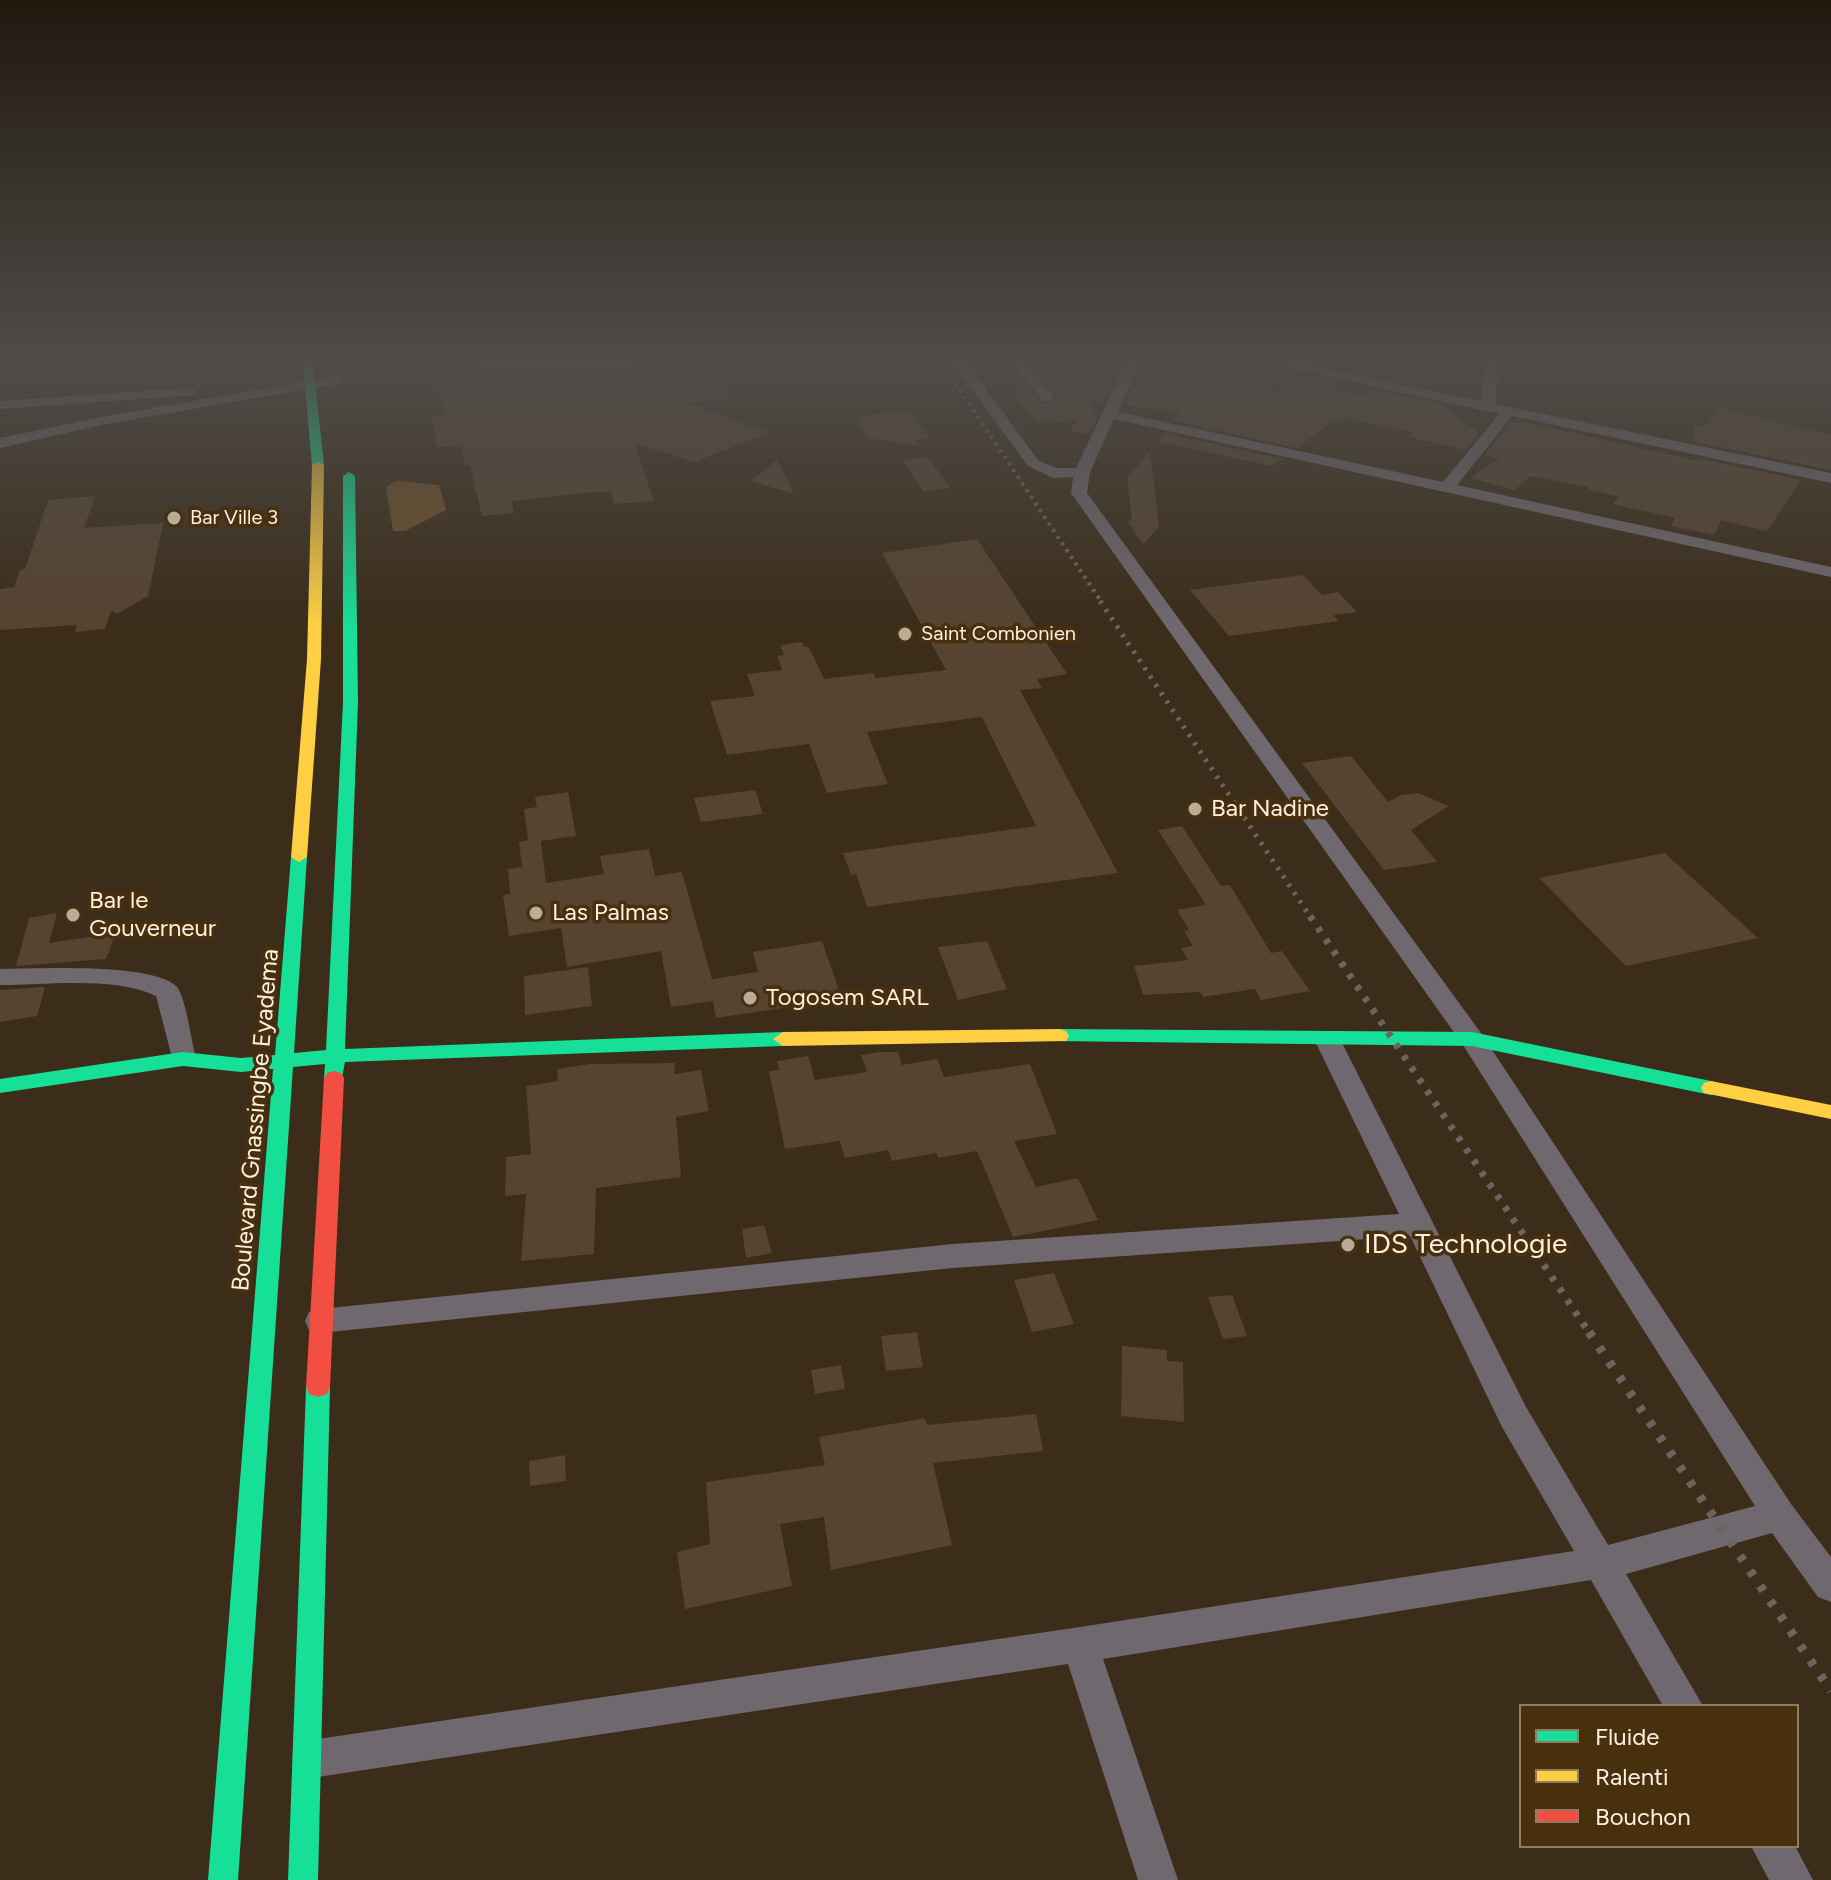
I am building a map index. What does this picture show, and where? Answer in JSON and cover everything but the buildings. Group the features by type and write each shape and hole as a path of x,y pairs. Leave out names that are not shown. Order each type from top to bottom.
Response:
{"main road":[{"name":"Boulevard Gnassingbe Eyadema","path":"223,1880 308,778 320,535 315,451"},
{"path":"303,1880 320,1321 347,854 353,587 347,457"},
{"path":"0,1086 183,1059 241,1065 335,1056 870,1036 1472,1039 1831,1112"}],"street":[{"path":"1024,451 1033,463 1053,473 1082,472"},
{"path":"1092,451 1082,472 1079,493 1093,515 1472,1039 1779,1515 1827,1572"},
{"path":"1279,451 1826,571 1831,552"},
{"path":"1447,487 1477,451"},
{"path":"1700,451 1831,478"},
{"path":"0,977 131,980 159,986 167,992 183,1059"},
{"path":"1327,1039 1514,1417 1683,1704"},
{"path":"320,1321 953,1256 1418,1224"},
{"path":"309,1759 1080,1645 1598,1563 1641,1555 1779,1515"},
{"path":"1080,1645 1158,1880"},
{"path":"1772,1848 1793,1880"}],"shaded area":[{"path":"396,481 439,485 446,510 405,531 393,531 386,487"}],"railway":[{"path":"1000,451 1102,603"},
{"path":"1100,601 1311,918"},
{"path":"1310,916 1590,1334"},
{"path":"1589,1332 1831,1691"}],"traffic: fast":[{"path":"317,451 318,465"},
{"path":"334,1078 349,777 349,476"},
{"path":"223,1880 299,857"},
{"path":"1059,1036 1472,1039 1711,1088"},
{"path":"0,1086 183,1059 241,1065 335,1056 783,1039"},
{"path":"303,1880 318,1387"}],"traffic: slow":[{"path":"299,857 314,659 318,465"},
{"path":"783,1039 1059,1036"},
{"path":"1711,1088 1831,1112"}],"traffic: jam":[{"path":"318,1387 334,1078"}],"place":[{"name":"Bar Ville 3","path":"174,518"},
{"name":"Saint Combonien","path":"905,634"},
{"name":"Bar Nadine","path":"1195,809"},
{"name":"Las Palmas","path":"536,913"},
{"name":"Bar le Gouverneur","path":"73,915"},
{"name":"Togosem SARL","path":"750,998"},
{"name":"IDS Technologie","path":"1348,1245"}]}
